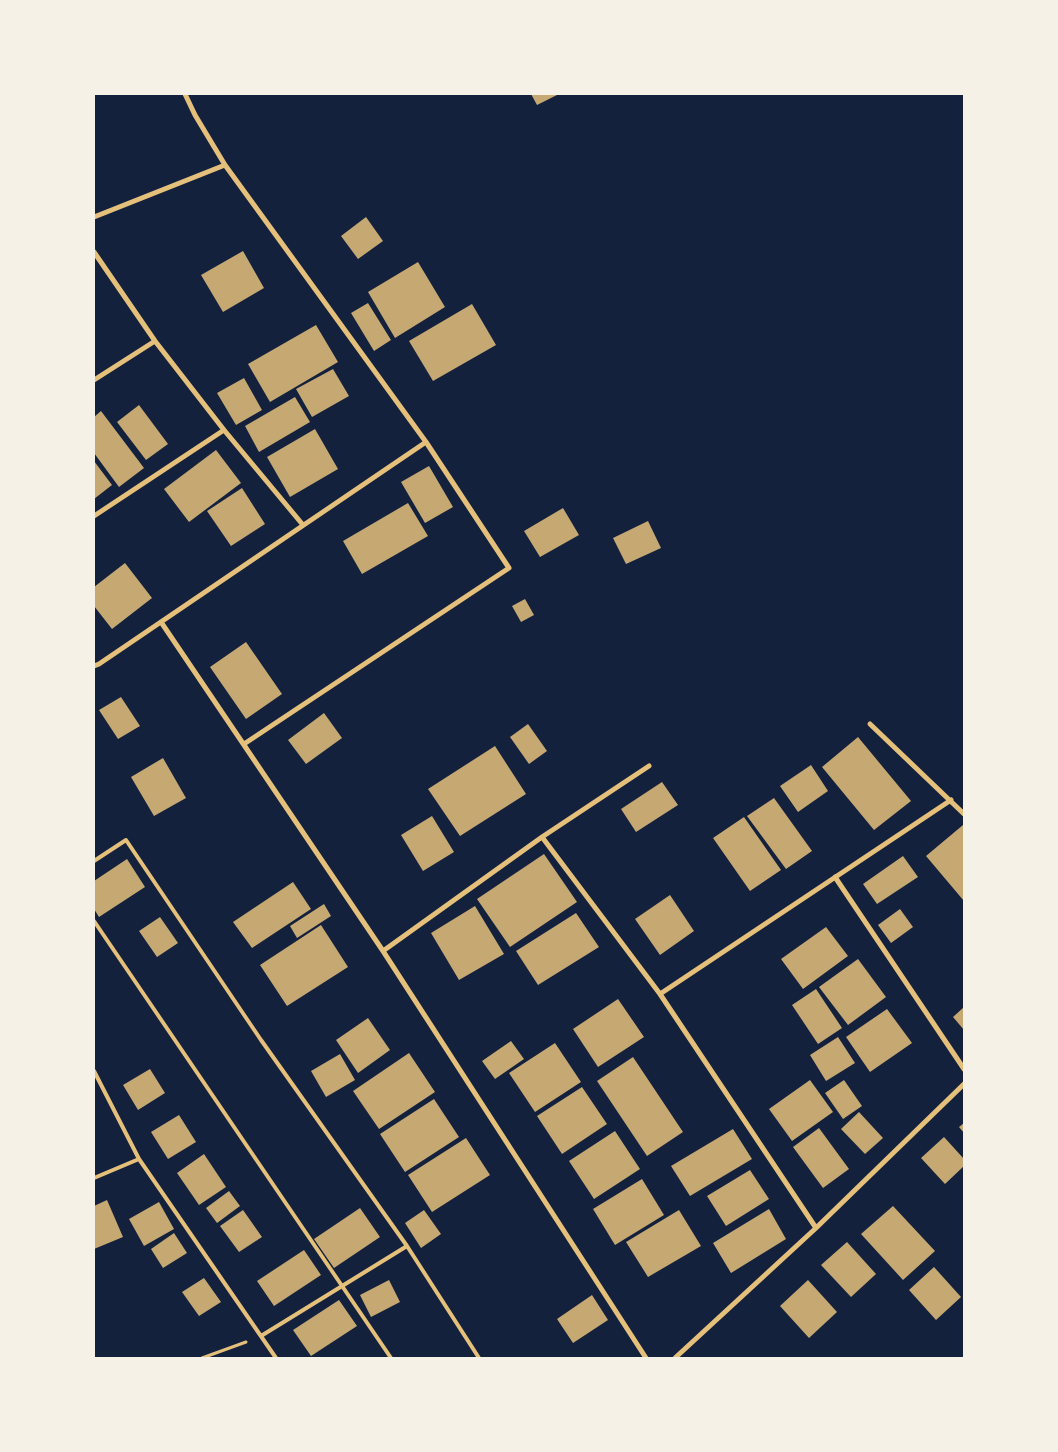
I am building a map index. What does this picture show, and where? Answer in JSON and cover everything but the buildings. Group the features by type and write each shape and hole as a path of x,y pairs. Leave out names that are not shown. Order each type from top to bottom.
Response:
{"street":[{"path":"185,94 195,115 225,165 426,442 509,568 244,744"},
{"path":"94,218 225,165"},
{"path":"94,252 155,341 302,526"},
{"path":"94,380 155,341"},
{"path":"94,516 224,430"},
{"path":"94,666 426,442"},
{"path":"161,622 383,951 646,1358"},
{"path":"870,724 964,814"},
{"path":"383,951 542,837 649,766"},
{"path":"660,994 951,800"},
{"path":"542,837 660,994 816,1228"},
{"path":"835,877 964,1068"},
{"path":"675,1358 816,1228 964,1084"}],"lane":[{"path":"94,862 126,840 261,1040 406,1246 479,1358"},
{"path":"94,922 391,1358"},
{"path":"94,1071 139,1159 276,1358"},
{"path":"94,1178 139,1159"},
{"path":"261,1336 406,1246"}],"path":[{"path":"202,1358 261,1336"}]}
